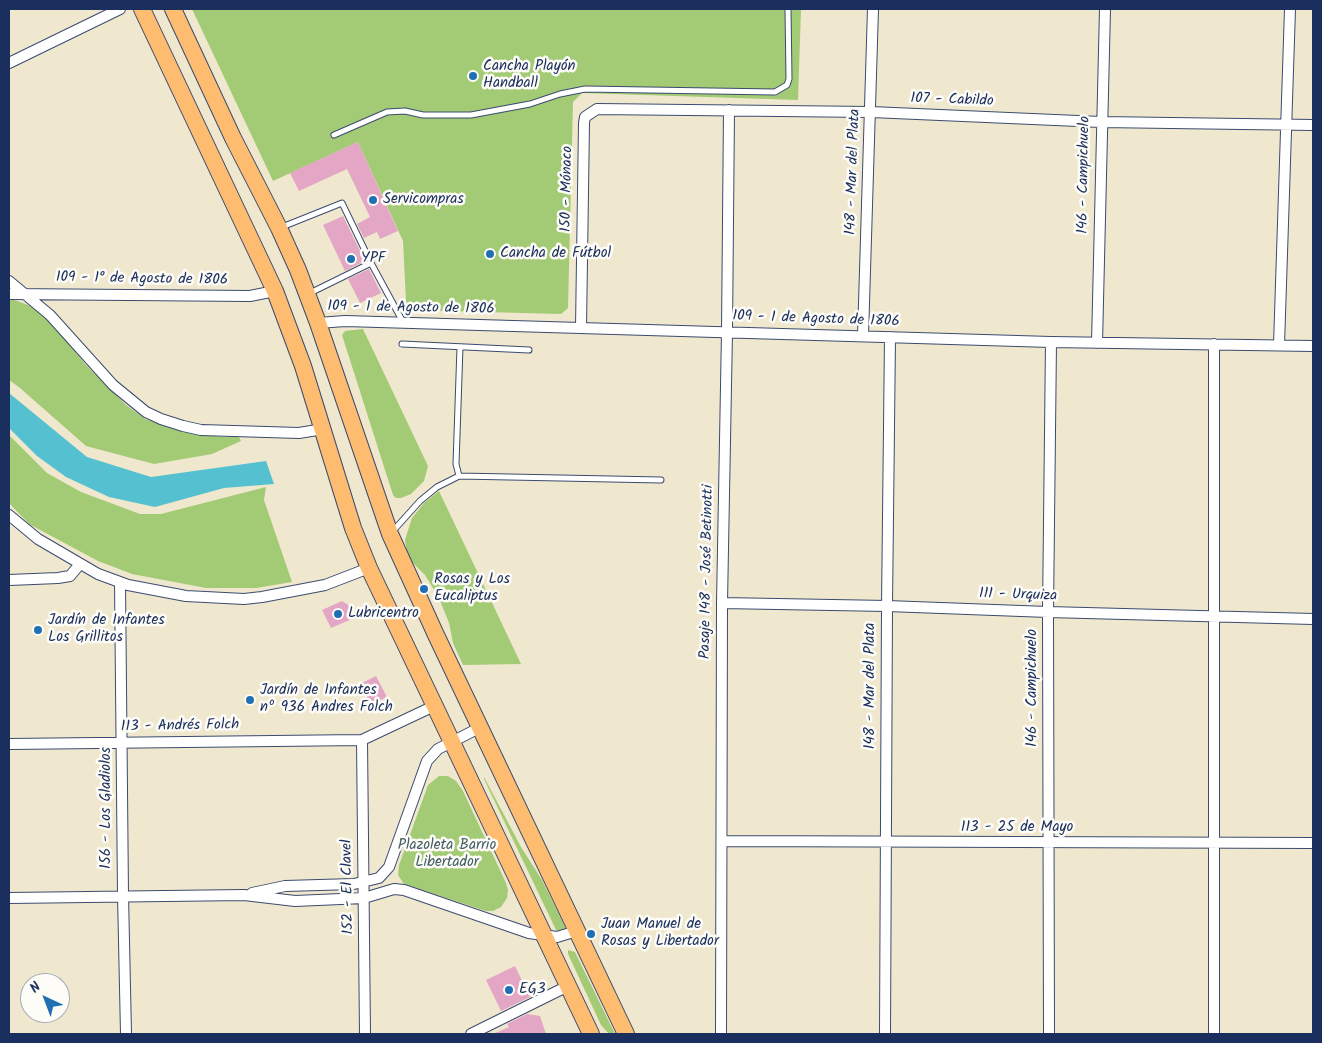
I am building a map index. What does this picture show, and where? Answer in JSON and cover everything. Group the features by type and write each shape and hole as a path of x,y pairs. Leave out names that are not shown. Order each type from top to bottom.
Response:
{"main road":[{"path":"142,9 275,291 303,366 353,528 369,568 591,1034"},
{"path":"174,9 233,138 279,228 308,294 390,534 436,635 626,1034"}],"street":[{"path":"9,63 120,9"},
{"name":"148 - Mar del Plata","path":"863,336 873,9"},
{"name":"146 - Campichuelo","path":"1097,343 1105,9"},
{"path":"1279,345 1290,9"},
{"name":"107 - Cabildo","path":"590,113 605,108 871,112 1101,122 1313,125"},
{"name":"Pasaje 148 - José Betinotti","path":"721,1034 722,603 729,110"},
{"name":"150 - Mónaco","path":"581,328 584,123 585,117 590,113"},
{"path":"9,281 50,314 113,385 146,412 160,419 201,430 299,432 323,428"},
{"name":"109 - 1° de Agosto de 1806","path":"9,294 250,296 275,291"},
{"name":"109 - 1 de Agosto de 1806","path":"318,323 345,321 1051,342 1313,346"},
{"name":"148 - Mar del Plata","path":"885,1034 886,606 890,337"},
{"name":"146 - Campichuelo","path":"1049,1034 1048,612 1051,342"},
{"path":"1214,344 1214,1034"},
{"path":"9,515 38,539 80,564 120,582 155,591 186,596 244,599 290,592 325,585 369,568"},
{"path":"9,580 70,576 80,564"},
{"name":"156 - Los Gladiolos","path":"120,582 126,1034"},
{"name":"111 - Urquiza","path":"722,603 1313,619"},
{"name":"113 - Andrés Folch","path":"9,744 362,740 434,706"},
{"path":"244,895 284,886 363,882 379,878 389,868 427,761 438,749 480,727"},
{"name":"152 - El Clavel","path":"362,740 365,1034"},
{"name":"113 - 25 de Mayo","path":"722,841 1313,844"},
{"path":"9,898 123,895 244,895 286,900 364,898 394,889 404,890 529,933 557,937 577,931"},
{"path":"470,1034 568,986"}],"lane":[{"path":"334,135 387,112 405,111 423,115 471,115 530,104 560,94 585,89 775,92 787,85 789,79 788,9"},
{"path":"279,228 342,203 403,323"},
{"path":"308,294 371,263"},
{"path":"402,344 529,350"},
{"path":"459,476 456,464 460,347"},
{"path":"390,534 420,500 437,487 459,476 661,480"}],"green space":[{"path":"192,9 801,9 798,100 582,93 573,102 568,308 561,314 410,310 406,301 403,241 358,142 273,181"},
{"path":"9,300 31,306 48,318 86,365 126,405 145,419 184,432 239,437 241,441 212,454 154,464 86,446 9,380"},
{"path":"363,329 428,466 424,481 411,494 401,498 396,498 393,495 342,335 345,331"},
{"path":"9,435 47,473 81,492 140,514 161,514 266,487 264,500 292,582 256,588 206,588 132,574 98,561 29,524 9,503"},
{"path":"439,491 521,664 463,665 453,643 449,623 439,598 425,575 408,558 405,540 412,518 424,503"},
{"name":"Plazoleta Barrio Libertador","path":"439,776 448,776 456,781 463,791 506,883 508,890 507,898 501,907 493,911 486,911 404,884 398,875 399,865 428,785"},
{"path":"484,777 521,847 542,880 566,929 556,930"},
{"path":"568,950 575,952 615,1034 609,1034 601,1025 568,954"}],"water":[{"path":"9,393 87,457 151,477 266,461 274,484 224,488 155,507 109,497 66,477 37,456 9,428"}],"building":[{"path":"358,142 398,231 380,239 377,232 364,238 357,224 370,217 347,169 299,191 290,173"},
{"path":"343,216 365,261 345,271 323,225"},
{"path":"369,269 381,293 360,303 348,279"},
{"name":"Lubricentro","path":"342,601 350,606 352,619 331,628 322,610"},
{"path":"376,676 387,697 371,705 360,684"},
{"name":"EG3","path":"515,966 530,997 501,1011 486,980"},
{"path":"527,1014 540,1016 546,1034 493,1034 509,1027 507,1024"}],"place":[{"name":"Cancha Playón Handball","path":"473,76"},
{"name":"Servicompras","path":"373,200"},
{"name":"Cancha de Fútbol","path":"490,254"},
{"name":"YPF","path":"351,259"},
{"name":"Rosas y Los Eucaliptus","path":"424,589"},
{"name":"Lubricentro","path":"338,614"},
{"name":"Jardín de Infantes Los Grillitos","path":"38,630"},
{"name":"Jardín de Infantes nº 936 Andres Folch","path":"250,700"},
{"name":"Juan Manuel de Rosas y Libertador","path":"591,934"},
{"name":"EG3","path":"509,990"}]}
